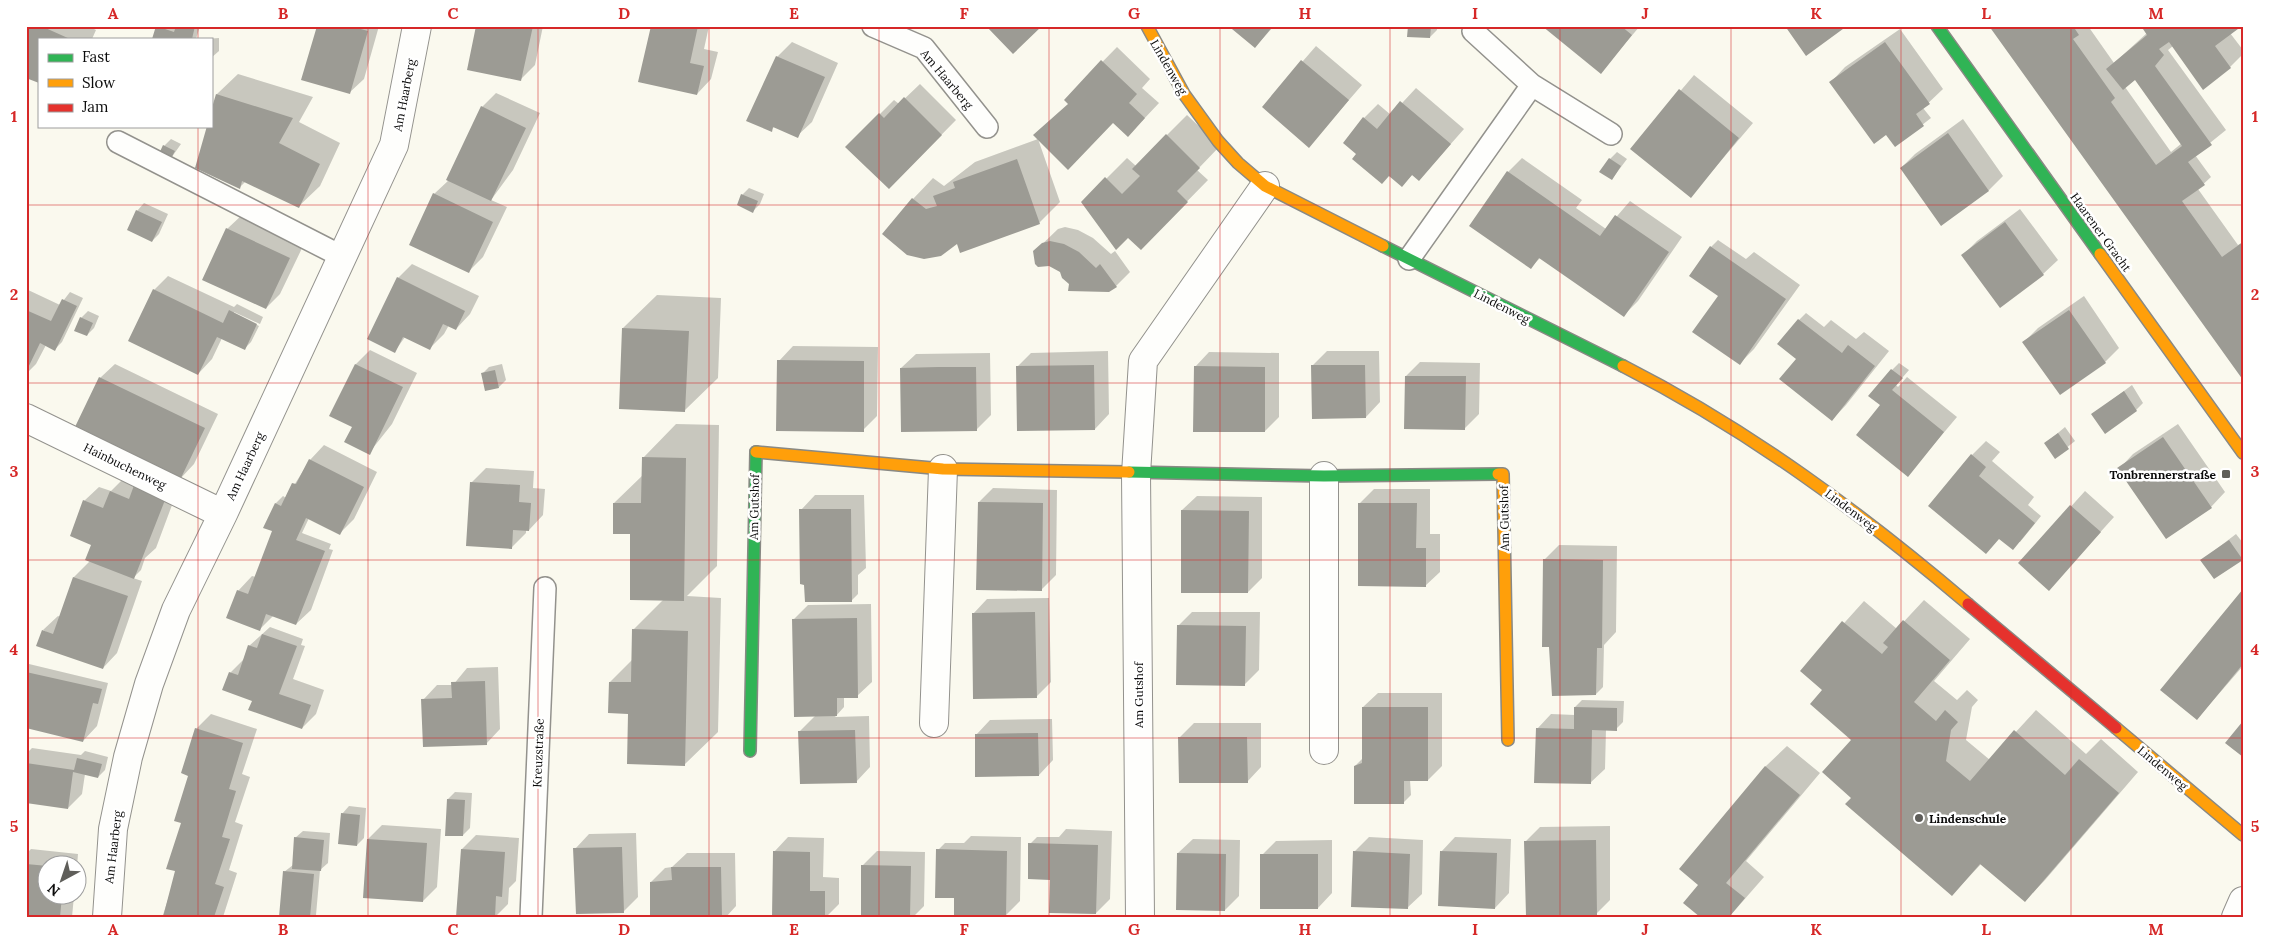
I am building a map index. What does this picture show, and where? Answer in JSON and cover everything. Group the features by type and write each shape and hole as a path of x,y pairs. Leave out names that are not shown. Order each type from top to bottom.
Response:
{"street":[{"name":"Am Haarberg","path":"107,917 113,830 128,757 148,684 176,610 223,514 394,145 417,26"},
{"name":"Lindenweg","path":"1147,26 1160,57 1184,94 1230,155 1265,186 1646,378 1743,435 1835,496 1900,546 2243,835"},
{"name":"Haarener Gracht","path":"1937,26 2243,453"},
{"name":"Am Gutshof","path":"1140,917 1136,474 1143,361 1265,186"},
{"name":"Hainbuchenweg","path":"26,418 223,514"},
{"name":"Am Gutshof","path":"750,751 755,452 943,469 1324,476 1503,474 1508,740"},
{"path":"934,723 943,469"},
{"path":"1324,476 1324,750"},
{"path":"2236,917 2243,901"}],"lane":[{"name":"Am Haarberg","path":"873,26 924,48 987,127"},
{"path":"1473,31 1532,85 1610,134"},
{"path":"1409,259 1532,85"},
{"path":"118,142 341,256"},
{"name":"Kreuzstraße","path":"531,917 545,588"}],"building":[{"path":"26,26 41,26 68,38 38,38 38,83 26,78"},
{"path":"156,26 174,32 176,26 195,26 192,38 152,38"},
{"path":"317,26 350,26 368,31 350,94 301,80"},
{"path":"476,26 533,26 521,81 467,70"},
{"path":"651,26 698,26 690,63 704,66 697,95 638,82"},
{"path":"986,26 1042,26 1013,54"},
{"path":"1234,26 1273,26 1255,48 1232,29"},
{"path":"1408,26 1431,26 1430,38 1407,37"},
{"path":"1542,26 1621,26 1632,35 1601,74"},
{"path":"1785,26 1847,26 1806,56"},
{"path":"1989,26 2073,26 2079,35 2073,39 2115,98 2111,102 2156,165 2182,146 2135,80 2123,90 2106,69 2147,35 2141,26 2242,26 2215,46 2231,68 2203,90 2169,42 2159,49 2164,55 2155,66 2212,145 2188,162 2205,185 2182,201 2222,257 2243,242 2243,380"},
{"path":"1885,42 1930,104 1916,114 1924,126 1895,147 1886,135 1874,144 1829,82"},
{"path":"776,56 825,77 798,138 773,127 772,132 746,121"},
{"path":"1101,60 1137,94 1129,103 1145,118 1128,137 1113,123 1068,170 1033,135 1068,104 1064,100"},
{"path":"1301,60 1349,100 1309,148 1262,107"},
{"path":"1679,89 1739,138 1691,198 1630,149"},
{"path":"216,94 293,118 279,143 320,164 299,208 242,181 240,189 195,168 206,128 212,128 212,108"},
{"path":"904,97 942,135 889,189 845,147 879,113 884,118"},
{"path":"1400,101 1451,144 1419,181 1412,175 1402,187 1389,176 1382,184 1352,159 1356,154 1343,143 1363,117 1377,129"},
{"path":"481,106 526,128 491,201 446,180"},
{"path":"1948,133 1989,191 1941,226 1900,168"},
{"path":"1166,134 1200,168 1177,191 1188,202 1141,250 1128,238 1116,250 1081,202 1105,177 1122,194 1140,176 1132,169"},
{"path":"163,145 175,151 169,162 158,156"},
{"path":"1609,158 1621,166 1612,180 1599,172"},
{"path":"1017,159 1040,224 960,253 957,244 941,256 924,259 907,255 882,234 912,198 926,209 937,206 933,196 955,188 953,182"},
{"path":"1507,171 1600,236 1615,215 1669,252 1624,317 1539,258 1531,269 1469,226"},
{"path":"433,193 493,222 469,273 409,245"},
{"path":"741,194 758,201 753,213 737,205"},
{"path":"136,210 162,222 152,242 127,230"},
{"path":"2005,222 2044,275 2000,308 1961,255"},
{"path":"226,228 290,258 266,309 202,280"},
{"path":"1050,241 1064,244 1079,252 1096,268 1100,264 1117,287 1109,292 1068,291 1069,284 1062,278 1060,272 1049,266 1038,267 1035,264 1033,251 1042,243"},
{"path":"1710,246 1786,299 1740,365 1692,332 1718,296 1689,276"},
{"path":"397,277 465,311 456,330 443,324 430,350 403,337 395,353 367,339"},
{"path":"153,289 223,323 229,310 257,324 245,350 217,337 198,375 128,341"},
{"path":"62,299 77,306 55,351 40,343 26,372 26,310 51,321"},
{"path":"2069,310 2106,363 2060,395 2022,342"},
{"path":"80,317 93,323 87,336 74,331"},
{"path":"1798,319 1842,353 1848,345 1875,366 1832,421 1779,379 1796,359 1777,344"},
{"path":"622,328 689,331 685,412 619,409"},
{"path":"777,360 864,361 864,432 776,431"},
{"path":"355,364 403,387 370,455 344,442 352,427 329,416"},
{"path":"1094,365 1095,430 1017,431 1016,366"},
{"path":"1311,365 1365,365 1366,418 1312,419"},
{"path":"1194,366 1265,367 1265,432 1193,432"},
{"path":"976,367 977,431 901,432 900,368"},
{"path":"1891,369 1903,378 1892,390 1944,432 1908,477 1856,435 1880,405 1868,396"},
{"path":"495,370 499,388 485,391 481,373"},
{"path":"1405,376 1466,376 1465,430 1404,429"},
{"path":"99,377 205,428 180,480 74,429"},
{"path":"2124,391 2137,411 2105,434 2091,414"},
{"path":"2058,433 2069,449 2055,459 2044,443"},
{"path":"2163,437 2212,508 2166,539 2117,468"},
{"path":"1971,454 1986,467 1979,476 2035,523 2013,550 1999,539 1986,554 1928,506"},
{"path":"642,457 686,458 684,601 630,600 630,534 613,534 613,503 641,503"},
{"path":"309,459 364,487 340,535 306,518 296,540 325,551 296,625 266,614 260,631 226,618 237,590 248,594 272,531 263,528 275,503 281,506 292,483 296,484"},
{"path":"136,480 167,495 134,579 85,560 91,545 70,536 83,500 103,508 110,491 129,499"},
{"path":"470,482 520,485 519,502 531,503 529,531 513,530 512,549 466,546"},
{"path":"978,502 1043,503 1042,591 976,590"},
{"path":"1358,503 1417,503 1416,548 1426,548 1426,587 1358,586"},
{"path":"2070,505 2101,532 2049,591 2018,563"},
{"path":"799,509 851,509 852,602 805,602 804,585 800,584"},
{"path":"1181,510 1249,511 1248,593 1181,593"},
{"path":"2229,540 2243,560 2214,579 2200,560"},
{"path":"1543,559 1603,560 1602,648 1597,648 1596,695 1552,696 1549,647 1542,647"},
{"path":"73,577 128,596 103,669 36,646 42,630 53,634"},
{"path":"2243,589 2243,664 2197,720 2160,690"},
{"path":"1035,612 1037,698 973,699 972,613"},
{"path":"857,618 858,698 837,698 837,716 794,717 792,619"},
{"path":"1903,620 1950,660 1914,702 1936,721 1945,710 1958,722 1951,730 1946,761 1970,781 2014,730 2065,775 2079,759 2119,793 2025,902 1980,864 1952,896 1845,804 1851,798 1822,772 1851,740 1810,704 1822,690 1800,671 1842,621 1882,654 1888,647 1883,643"},
{"path":"1177,625 1246,626 1245,686 1176,685"},
{"path":"632,629 688,631 685,766 627,764 628,714 608,713 609,682 631,682"},
{"path":"262,634 297,646 279,694 311,705 302,729 248,710 252,701 222,690 229,672 238,675 248,645 257,648"},
{"path":"26,672 102,689 98,704 93,703 83,742 26,728"},
{"path":"485,681 487,745 423,747 421,699 452,698 451,682"},
{"path":"1362,707 1428,707 1428,781 1404,781 1404,804 1354,804 1354,766 1362,763"},
{"path":"1574,707 1617,708 1617,731 1592,730 1591,784 1534,783 1536,728 1574,729"},
{"path":"2243,721 2243,757 2225,743"},
{"path":"195,728 243,743 229,789 236,791 222,837 230,839 215,884 224,887 214,917 163,917 175,871 166,869 181,823 174,821 188,776 181,773"},
{"path":"855,730 857,783 800,784 798,731"},
{"path":"1038,733 1039,776 975,777 975,734"},
{"path":"1178,737 1247,737 1248,783 1179,783"},
{"path":"77,758 102,764 98,778 73,772 68,809 26,803 26,763 74,770"},
{"path":"1765,766 1800,795 1726,883 1745,898 1729,917 1700,917 1683,903 1698,885 1679,869"},
{"path":"447,799 465,800 463,836 445,836"},
{"path":"341,813 360,815 357,846 338,844"},
{"path":"294,837 324,840 321,871 292,869"},
{"path":"367,839 427,843 423,902 363,898"},
{"path":"1596,840 1597,915 1526,916 1524,841"},
{"path":"1028,843 1098,845 1096,914 1049,913 1050,880 1028,879"},
{"path":"622,847 624,913 576,914 573,848"},
{"path":"461,849 505,852 502,897 496,896 495,917 456,917"},
{"path":"936,849 1007,851 1006,917 954,916 954,898 935,898"},
{"path":"773,851 810,852 810,891 825,891 825,917 772,917"},
{"path":"1353,851 1410,854 1408,909 1351,907"},
{"path":"1440,851 1497,853 1495,909 1438,906"},
{"path":"1177,853 1226,854 1225,911 1176,910"},
{"path":"1260,854 1318,854 1318,909 1260,909"},
{"path":"26,864 38,865 38,906 61,906 60,917 26,917"},
{"path":"861,865 911,866 910,917 861,917"},
{"path":"671,867 721,867 722,917 650,917 650,882 672,880"},
{"path":"283,871 314,874 310,917 279,917"}],"traffic: fast":[{"path":"1937,26 2100,254"},
{"path":"1383,246 1623,366"},
{"path":"750,751 756,452"},
{"path":"1129,472 1324,476 1498,474"}],"traffic: slow":[{"path":"1147,26 1184,94 1218,141 1238,163 1265,186 1383,246"},
{"path":"2100,254 2243,453"},
{"path":"1623,366 1715,417 1803,475 1887,537 1968,604"},
{"path":"756,452 943,469 1129,472"},
{"path":"1498,474 1503,474 1508,740"},
{"path":"2116,728 2243,835"}],"traffic: jam":[{"path":"1968,604 2116,728"}],"place":[{"name":"Tonbrennerstraße","path":"2226,474"},
{"name":"Lindenschule","path":"1919,818"}]}
